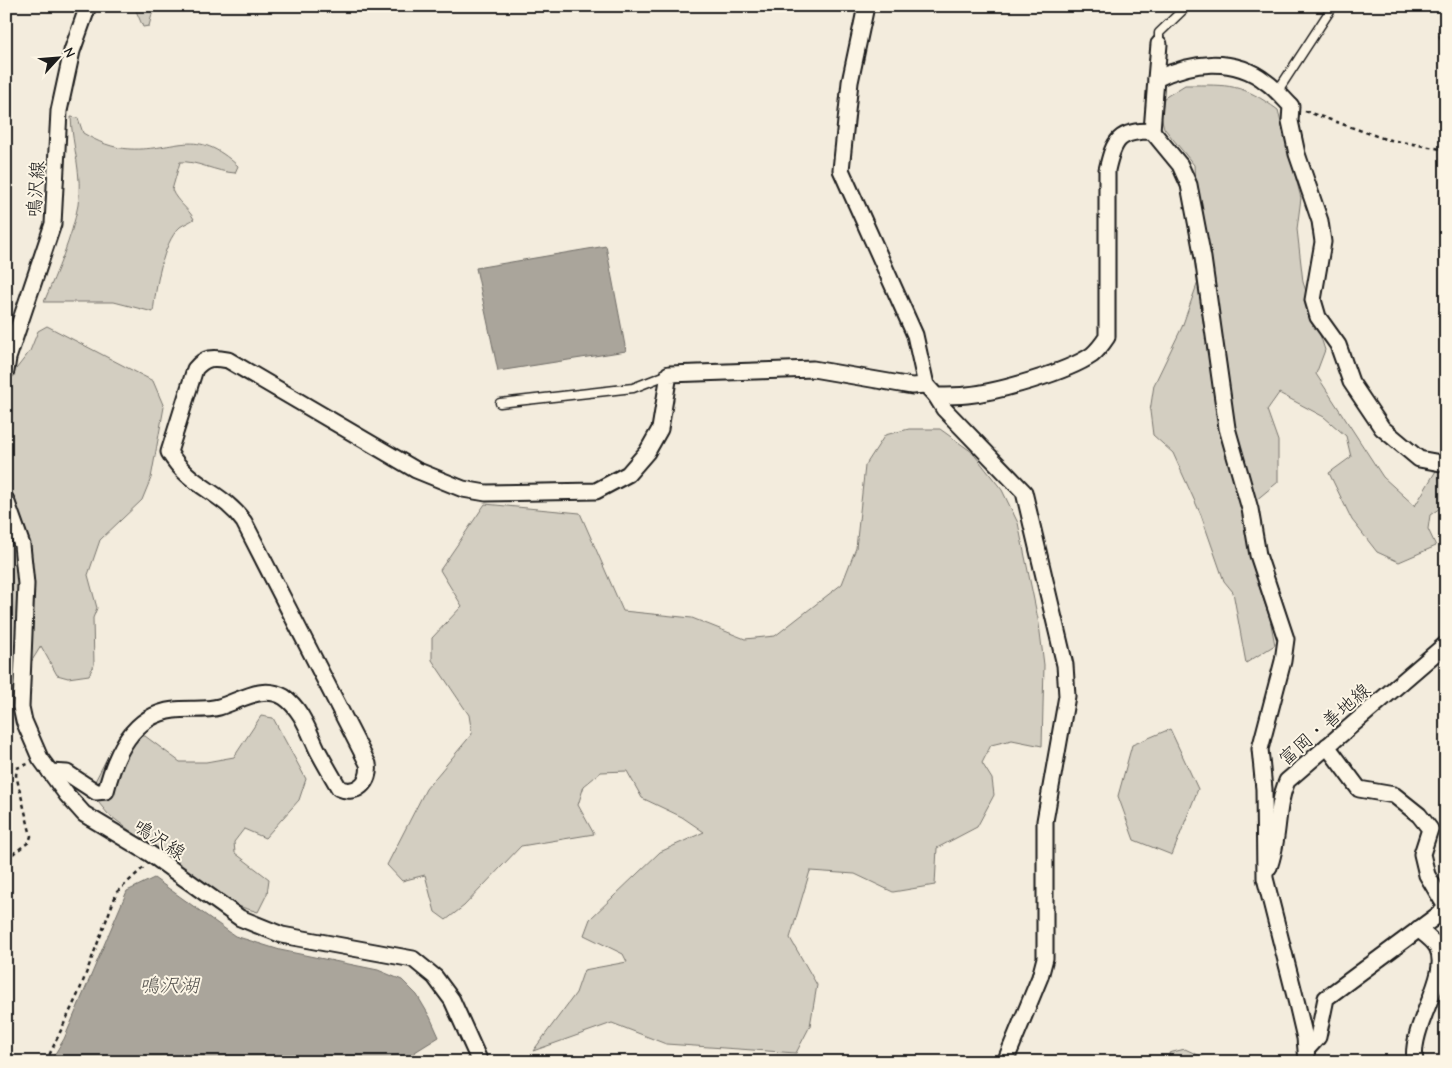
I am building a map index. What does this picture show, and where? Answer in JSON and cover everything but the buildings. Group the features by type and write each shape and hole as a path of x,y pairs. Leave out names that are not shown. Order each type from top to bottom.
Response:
{"street":[{"name":"鳴沢線","path":"6,371 8,358 54,224 59,111 72,51 88,6"},
{"path":"866,6 850,82 841,170 915,335 931,390 944,409 1024,492 1065,665 1067,696 1045,821 1045,958 1040,977 1005,1062"},
{"path":"1159,44 1152,131 1180,165 1189,185 1203,258 1226,428 1250,509 1258,555 1286,639 1283,661 1260,749 1264,789 1265,878 1307,1056"},
{"path":"1156,79 1179,68 1214,64 1244,69 1267,82 1291,106 1290,121 1297,154 1320,221 1322,242 1314,300 1318,317 1338,345 1351,382 1382,428 1418,460 1446,464"},
{"path":"50,772 67,773 96,792 106,791 112,767 133,729 152,714 174,710 218,708 266,691 284,697 299,712 339,788 347,792 357,789 366,781 369,772 368,764 244,522 236,510 186,476 178,468 169,452 195,369 201,362 212,357 228,360 416,470 463,489 486,493 596,491 628,474 647,452 660,429 669,374 813,369 969,395 1045,375 1094,354 1107,337 1107,170 1112,148 1120,137 1135,131 1152,131"},
{"name":"鳴沢線","path":"6,500 22,545 26,584 22,707 24,721 40,758 84,814 149,853 240,918 282,935 413,959 435,977 452,1000 480,1062"},
{"name":"富岡・善地線","path":"1265,878 1273,856 1280,797 1287,781 1446,644"},
{"path":"1307,1056 1320,1031 1326,998 1446,908 1427,875 1422,854 1430,829 1419,815 1394,795 1359,789 1327,746"},
{"path":"1415,1062 1413,1052 1416,1034 1444,964 1437,947 1418,928"}],"lane":[{"path":"1159,44 1160,34 1187,6"},
{"path":"1277,92 1333,6"},
{"path":"500,403 633,388 669,374"}],"path":[{"path":"1446,13 1439,25 1438,38 1446,50"},
{"path":"1291,106 1385,139 1446,150"},
{"path":"6,859 29,842 31,836 16,775 17,768 40,758"},
{"path":"46,1062 79,992 117,892 148,863"}],"shaded area":[{"path":"134,6 154,6 149,26 143,27"},
{"path":"1185,85 1234,87 1254,95 1278,110 1301,198 1297,229 1303,282 1325,350 1316,374 1383,477 1415,506 1437,469 1446,471 1446,504 1430,515 1428,529 1436,546 1399,562 1377,552 1352,520 1329,473 1351,457 1346,436 1324,417 1279,393 1267,410 1278,441 1278,482 1244,510 1259,586 1270,619 1275,645 1246,663 1233,592 1224,581 1201,515 1173,453 1153,435 1150,411 1154,385 1182,327 1199,279 1194,165 1164,128 1161,116 1164,98"},
{"path":"71,117 78,118 83,133 111,146 147,149 186,143 198,144 210,147 223,154 238,166 235,173 180,162 172,190 194,219 180,227 174,234 164,255 153,312 114,302 44,302 68,242 78,205 79,183"},
{"path":"47,326 153,381 164,407 151,478 142,500 100,540 88,575 97,608 93,618 94,665 89,675 68,678 57,675 41,646 23,675 13,679 6,676 6,382 30,351 38,331"},
{"path":"909,429 940,429 972,452 1002,490 1018,523 1039,624 1044,665 1042,746 1012,740 991,745 982,763 992,779 994,795 977,827 937,848 935,885 893,892 855,874 810,871 790,938 817,985 810,1026 796,1053 666,1044 612,1023 533,1051 576,993 584,970 627,962 623,954 584,935 590,919 660,852 704,832 682,817 642,798 627,771 601,772 584,786 578,805 594,834 521,846 464,906 446,920 435,912 425,875 402,881 387,865 426,789 472,734 469,715 432,660 432,638 462,606 440,570 485,504 580,513 623,611 692,618 745,639 775,636 842,584 856,548 865,466 885,435"},
{"path":"261,716 273,718 306,779 299,800 265,838 244,829 234,842 235,853 269,879 267,894 258,912 224,902 108,814 94,797 92,787 119,735 145,736 180,762 206,762 234,757"},
{"path":"1170,729 1198,789 1172,855 1134,840 1118,796 1132,745"},
{"path":"1185,1049 1211,1061 1234,1062 1171,1062 1169,1053"}],"water":[{"path":"606,246 626,351 498,371 476,268"},
{"name":"鳴沢湖","path":"154,878 235,936 280,950 378,970 402,980 417,995 439,1037 415,1052 411,1062 50,1062 64,1039 127,891"}]}
